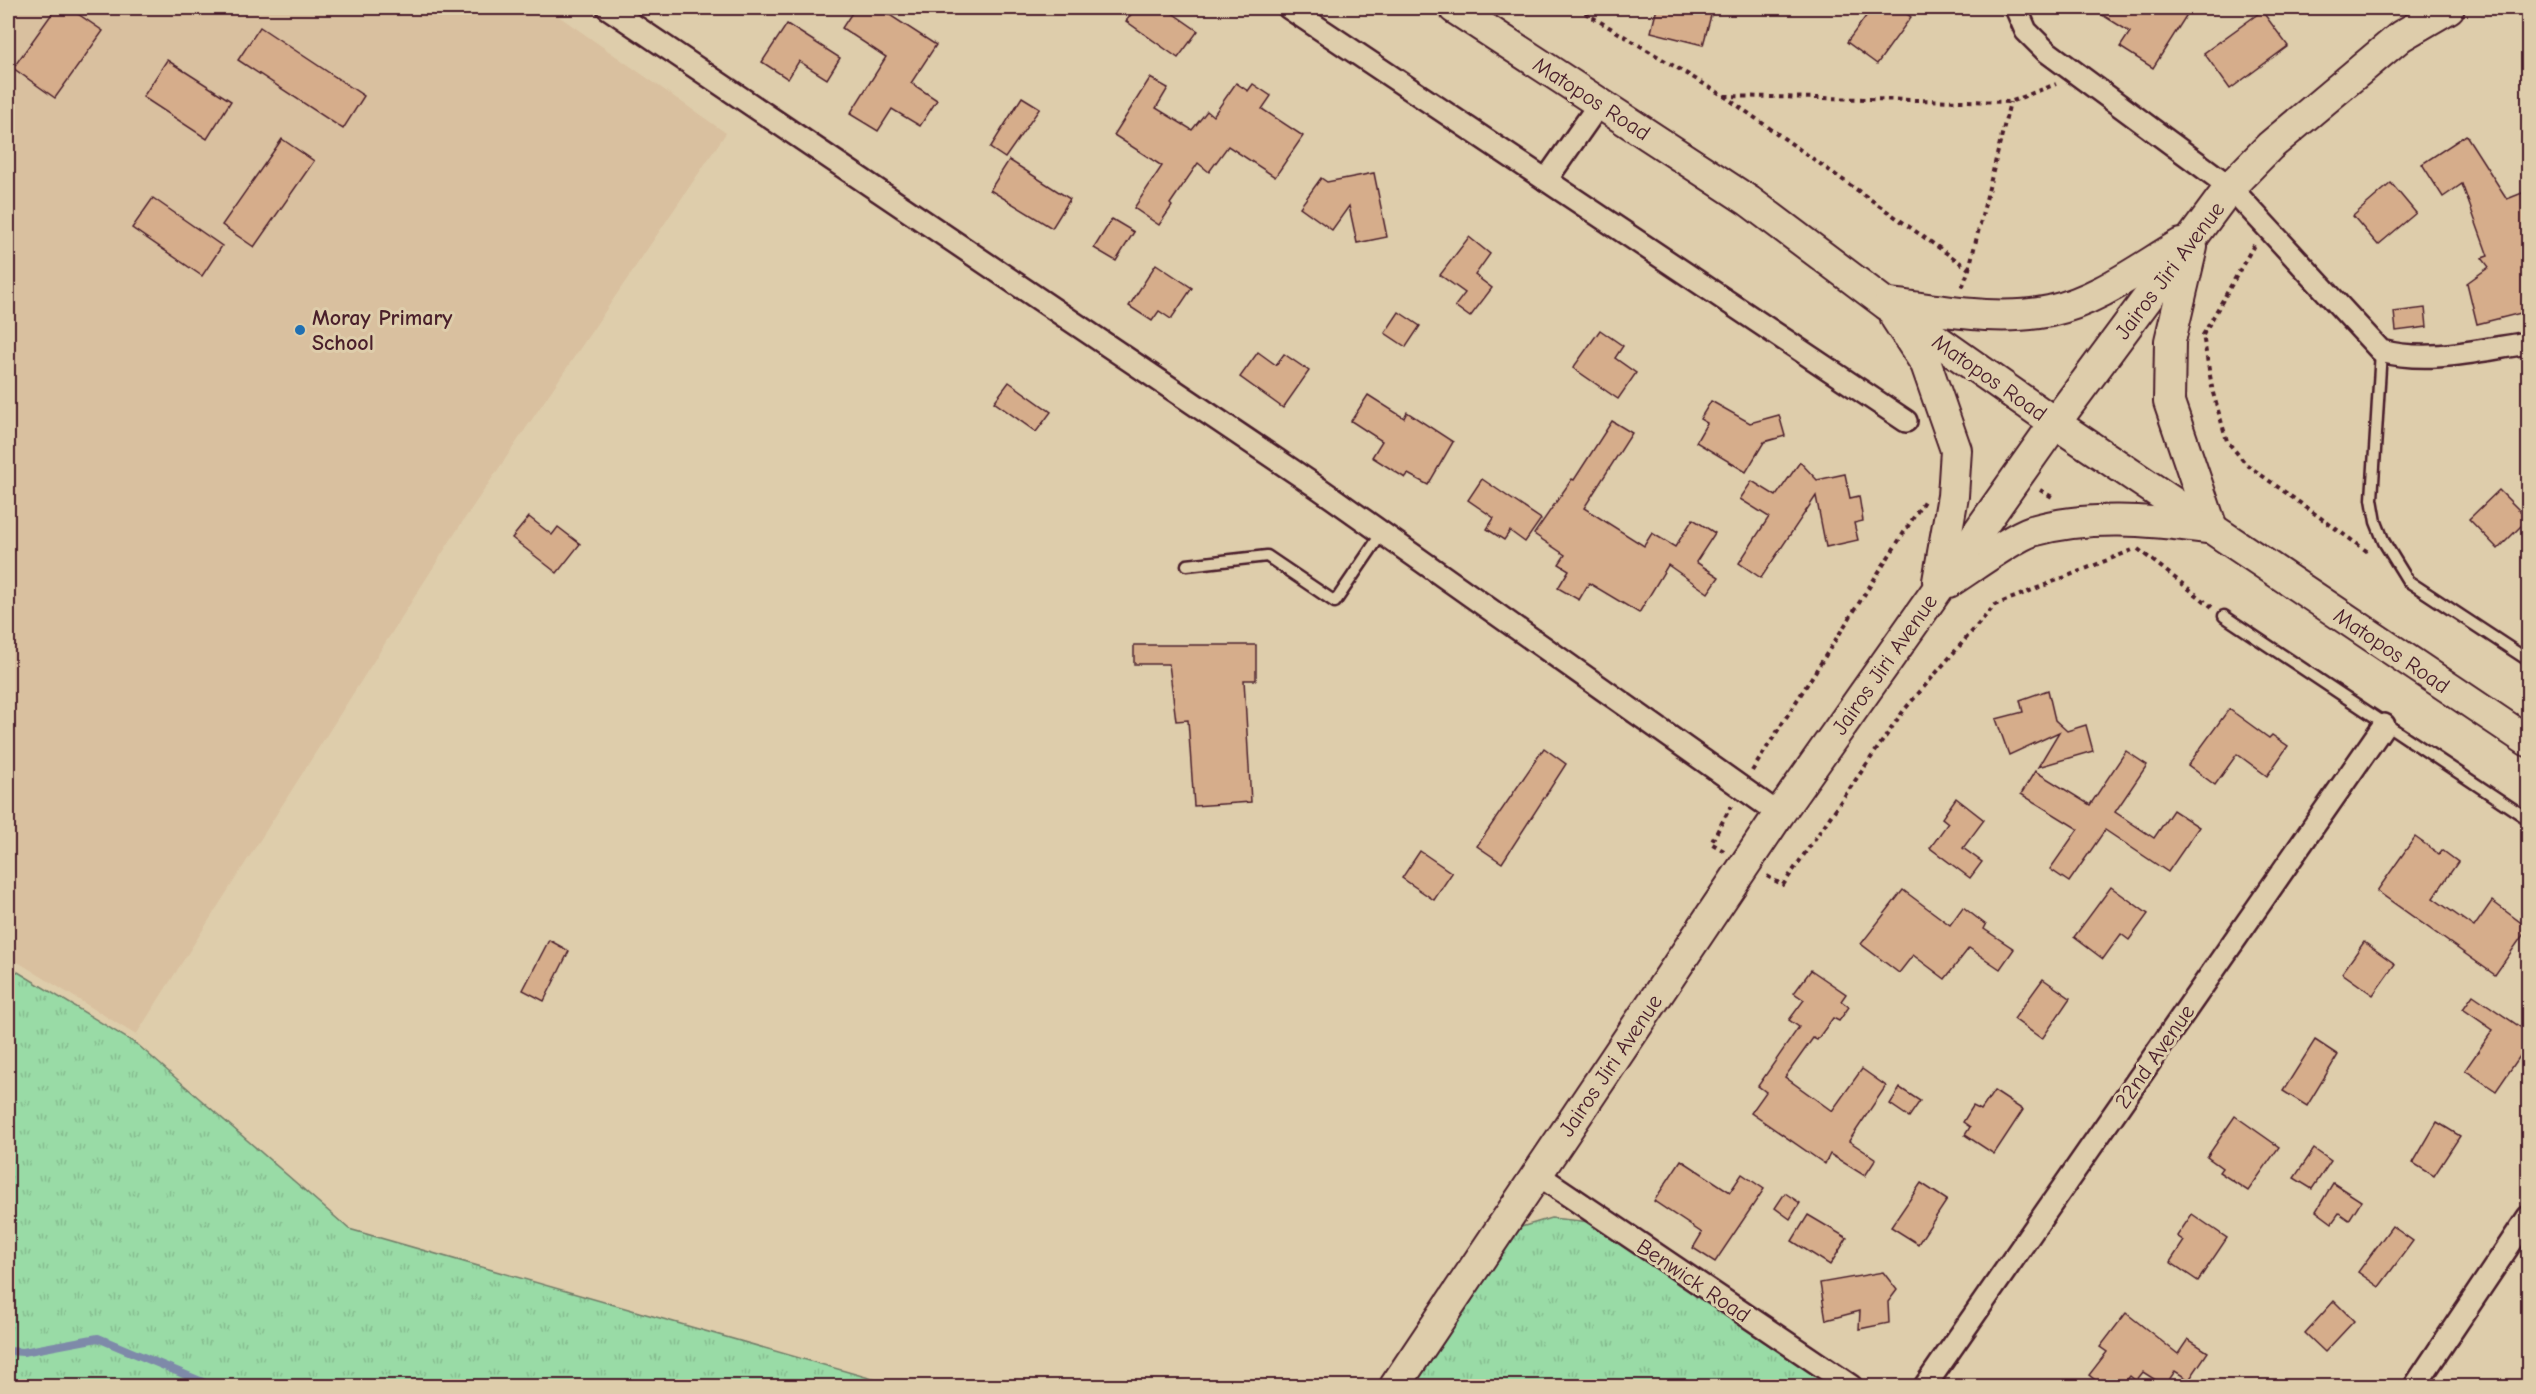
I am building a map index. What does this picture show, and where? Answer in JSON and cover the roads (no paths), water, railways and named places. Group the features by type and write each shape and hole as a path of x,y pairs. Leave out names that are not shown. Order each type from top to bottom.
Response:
{"main road":[{"name":"Matopos Road","path":"1454,8 1749,201 1886,304 2055,423 2529,741"},
{"name":"Jairos Jiri Avenue","path":"1395,1386 1779,814 2055,423 2230,187 2270,146 2402,36 2449,8"},
{"path":"1886,304 2023,315 2052,311 2105,289 2194,236"},
{"path":"1936,590 2030,532 2091,521 2156,521 2212,528 2169,402 2170,341 2194,236"},
{"path":"1886,304 1926,364 1956,450 1950,519 1936,590"}],"street":[{"path":"608,8 1382,533 1779,814"},
{"path":"1289,8 1906,421"},
{"path":"2016,8 2018,19 2026,31 2046,51 2230,187 2381,351 2401,357 2423,358 2529,343"},
{"path":"1546,180 1600,103"},
{"name":"22nd Avenue","path":"1925,1386 2384,725"},
{"name":"Benwick Road","path":"1537,1174 1851,1386"},
{"path":"2415,1386 2529,1217"}],"lane":[{"path":"2381,351 2372,499 2376,522 2384,542 2408,581 2529,660"},
{"path":"1187,565 1267,556 1335,602 1382,533"},
{"path":"2224,616 2384,725 2529,819"}],"waterway":[{"path":"8,1351 23,1352 98,1338 212,1386"}],"place":[{"name":"Moray Primary School","path":"300,330"}]}
